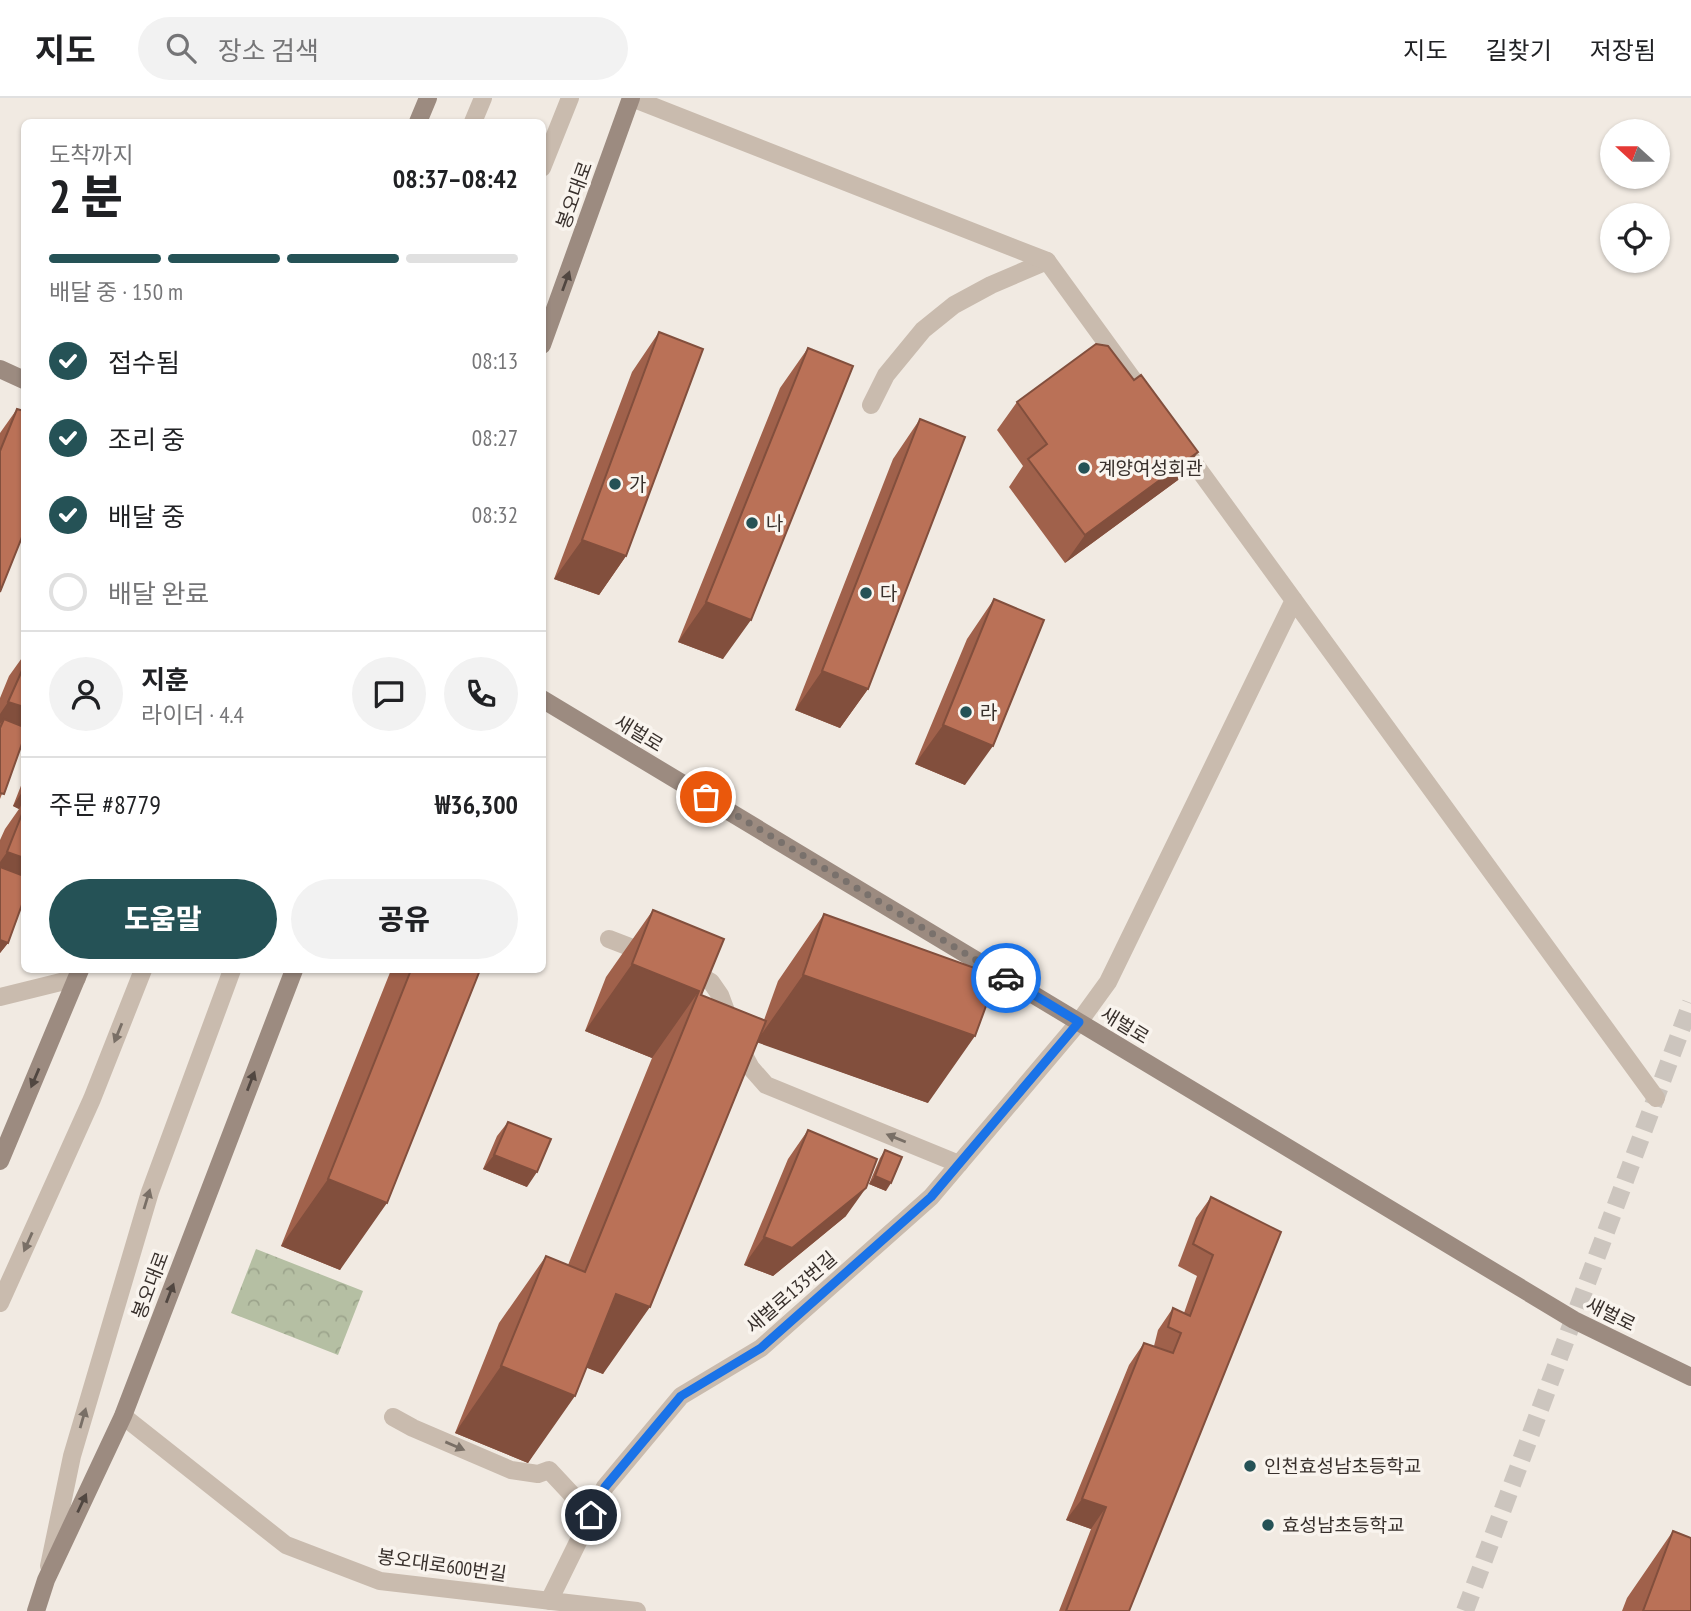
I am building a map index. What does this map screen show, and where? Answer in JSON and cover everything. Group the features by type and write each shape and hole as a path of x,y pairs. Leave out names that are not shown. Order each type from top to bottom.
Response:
{"street":[{"path":"419,119 428,98"},
{"path":"474,119 483,98"},
{"path":"546,158 570,98"},
{"path":"632,98 1047,261 1146,397"},
{"name":"봉오대로","path":"546,334 632,98"},
{"path":"871,405 886,375 923,330 954,305 991,285 1047,261"},
{"path":"0,369 21,379"},
{"path":"1171,431 1656,1098"},
{"name":"새벌로133번길","path":"546,1606 605,1487 681,1396 761,1348 931,1197 1079,1022 1108,982 1294,600"},
{"name":"새벌로","path":"546,701 1574,1320 1691,1377"},
{"path":"609,939 696,973 711,982 720,995 739,1046 751,1068 766,1085 960,1164"},
{"path":"0,1303 92,1099 142,973"},
{"path":"46,1580 72,1456 150,1192 231,973"},
{"name":"봉오대로","path":"36,1611 46,1580 123,1416 292,973"},
{"path":"0,997 78,974"},
{"path":"0,1161 78,974"},
{"name":"봉오대로600번길","path":"123,1416 286,1545 380,1581 546,1606 637,1611"},
{"path":"393,1417 511,1470 538,1474 549,1470 591,1515"}],"green space":[{"path":"256,1249 363,1291 338,1355 231,1313"}],"building":[{"path":"659,332 703,349 626,556 582,540"},
{"path":"1096,344 1108,346 1134,380 1141,375 1198,452 1085,535 1028,459 1047,444 1017,402"},
{"name":"나","path":"808,348 853,366 751,620 706,602"},
{"path":"17,409 21,410 21,540 0,592 0,451"},
{"name":"다","path":"920,419 965,437 868,689 822,671"},
{"path":"994,599 1044,620 993,746 943,725"},
{"path":"21,673 21,706 8,702"},
{"path":"4,719 21,726 21,746 4,794 0,793 0,728"},
{"path":"21,817 21,857 7,852"},
{"path":"0,867 21,875 21,907 8,943 0,940"},
{"path":"653,910 724,939 701,995 766,1021 650,1307 616,1294 575,1396 501,1366 546,1256 585,1272 699,991 632,964"},
{"path":"824,914 997,976 975,1036 803,975"},
{"path":"410,973 479,973 387,1203 328,1179"},
{"path":"508,1122 551,1139 537,1172 494,1155"},
{"path":"808,1130 877,1159 866,1188 792,1248 764,1237"},
{"path":"885,1150 902,1157 891,1183 875,1176"},
{"path":"1211,1197 1281,1232 1129,1611 1066,1611 1106,1507 1082,1499 1144,1343 1173,1353 1181,1333 1168,1327 1173,1308 1190,1316 1213,1255 1193,1244"},
{"path":"1673,1531 1691,1538 1691,1611 1643,1611"}],"tunnel":[{"path":"1465,1611 1691,1003"}],"way so far":[{"path":"706,797 1006,978"}],"place":[{"name":"계양여성회관","path":"1084,468"},
{"name":"가","path":"615,484"},
{"name":"나","path":"752,523"},
{"name":"다","path":"866,593"},
{"name":"라","path":"966,712"},
{"name":"인천효성남초등학교","path":"1250,1466"},
{"name":"효성남초등학교","path":"1268,1525"}],"route":[{"path":"591,1515 605,1487 681,1396 761,1348 931,1197 1079,1022 1006,978"}]}
